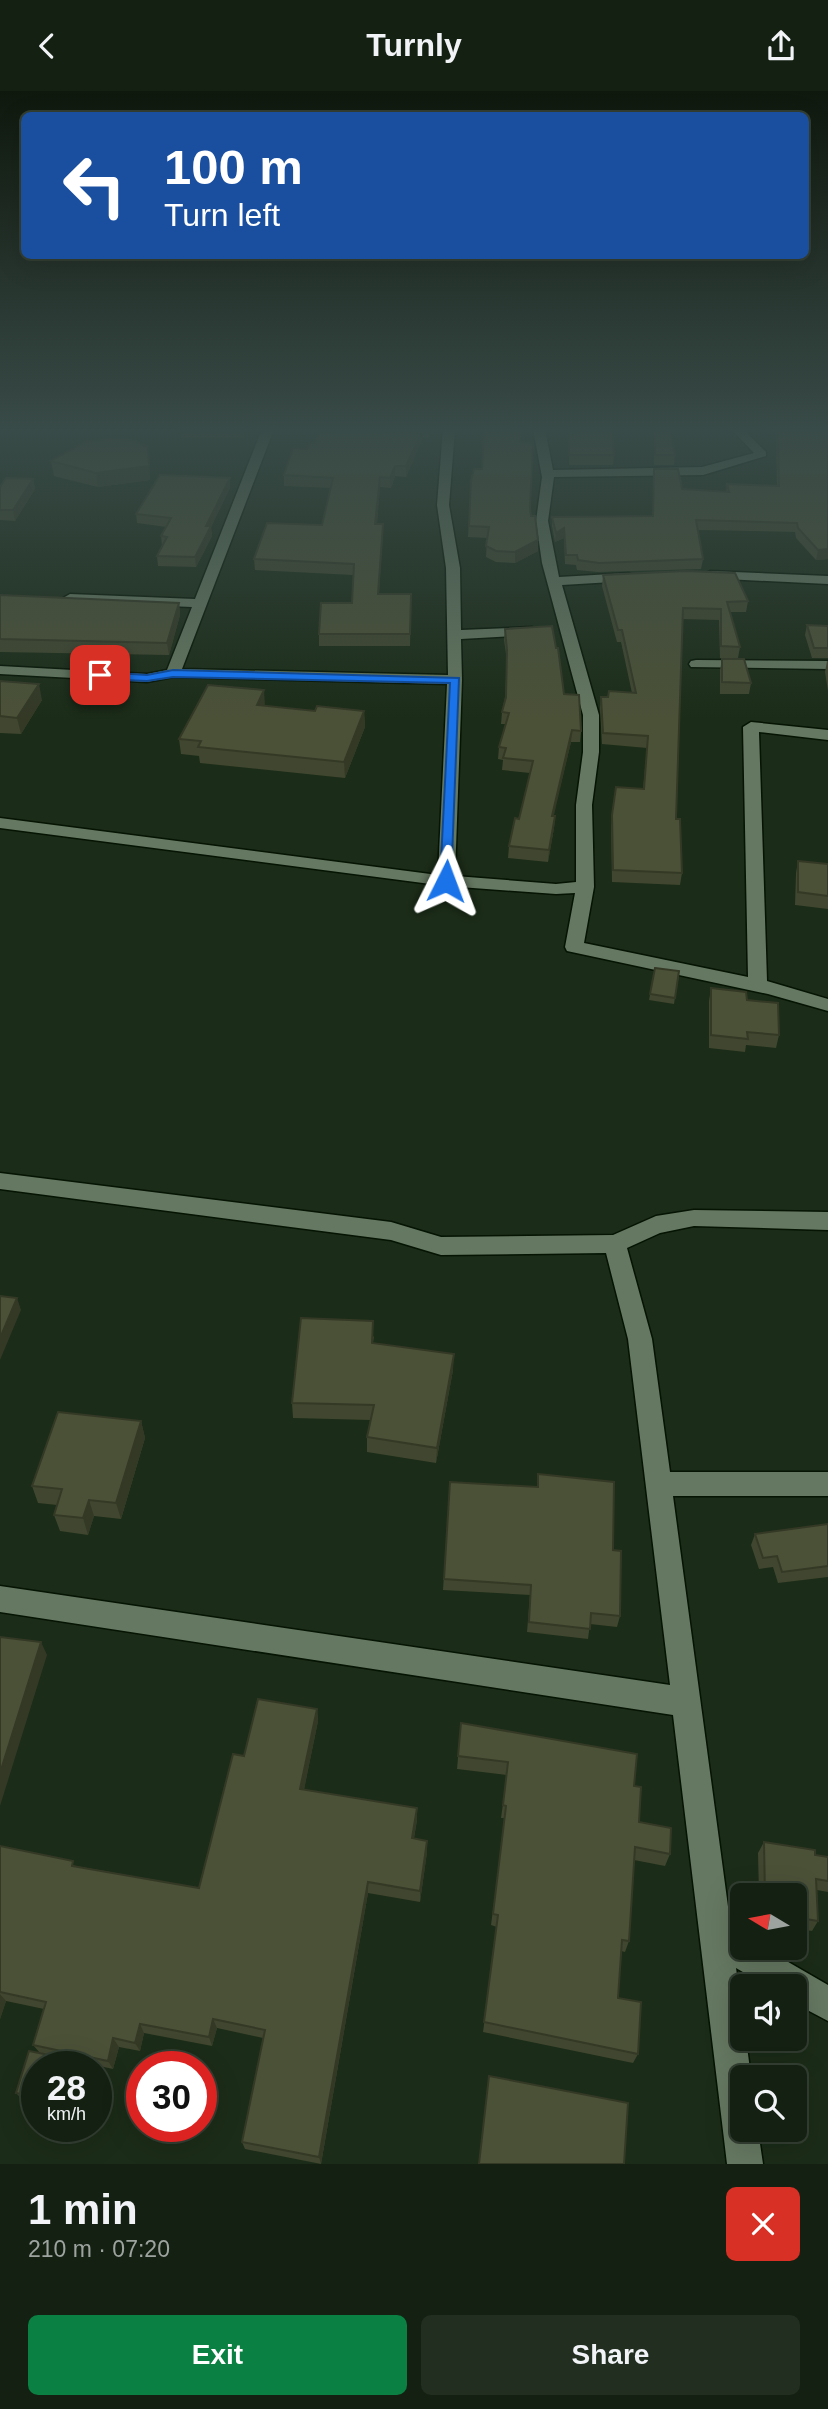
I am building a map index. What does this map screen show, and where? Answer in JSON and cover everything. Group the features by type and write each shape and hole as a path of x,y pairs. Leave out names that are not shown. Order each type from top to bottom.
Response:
{"street":[{"path":"173,673 231,526"},
{"path":"446,526 453,569 456,635 446,881"},
{"path":"543,526 554,581 556,630 591,715 591,753 584,805 585,887 574,947 758,985 828,1005"},
{"path":"697,575 828,580"},
{"path":"554,581 647,576"},
{"path":"54,597 201,603"},
{"path":"456,635 556,630"},
{"path":"696,664 828,665"},
{"path":"0,670 147,678 173,673 455,680"},
{"path":"758,985 751,727 828,734"},
{"path":"0,824 446,881 555,889 585,887"},
{"path":"0,1181 391,1231 441,1246 615,1244 656,1225 694,1218 828,1221"},
{"path":"615,1244 640,1339 745,2164"},
{"path":"658,1484 828,1483"},
{"path":"0,1599 686,1702"},
{"path":"716,1938 828,2004"}],"building":[{"path":"167,526 211,526 195,557 157,556 167,537 161,536"},
{"path":"266,526 383,526 378,594 411,594 410,634 319,634 321,603 352,603 354,564 254,559"},
{"path":"469,526 536,526 538,540 515,552 496,551 486,546 489,527"},
{"path":"554,526 697,526 703,559 599,563 578,560 577,555 566,555 564,528 556,533"},
{"path":"798,526 828,526 828,549 818,550"},
{"path":"685,571 735,573 748,601 727,602 740,647 721,646 721,609 683,608 676,819 680,819 682,873 613,870 612,815 616,787 644,789 648,736 603,733 601,697 608,697 609,691 636,693 622,630 618,630 603,575"},
{"path":"0,595 179,603 167,643 0,639"},
{"path":"807,625 828,626 828,648 814,648"},
{"path":"552,626 564,694 579,695 581,731 572,730 552,816 555,816 549,850 509,846 515,818 519,819 533,761 503,758 506,748 499,747 509,713 502,712 506,697 505,629"},
{"path":"722,659 744,659 751,683 722,682"},
{"path":"0,681 39,684 17,718 0,716"},
{"path":"208,685 264,690 257,705 315,711 317,706 364,711 344,762 198,747 201,741 179,739"},
{"path":"798,861 828,864 828,896 798,892"},
{"path":"655,968 679,971 675,998 650,994"},
{"path":"711,988 746,992 747,1000 778,1003 779,1035 747,1032 748,1039 711,1035"},
{"path":"0,1296 17,1298 0,1338"},
{"path":"301,1318 373,1321 372,1343 454,1354 437,1448 367,1437 374,1405 292,1403"},
{"path":"58,1412 141,1421 116,1503 89,1500 83,1518 54,1515 62,1489 32,1486"},
{"path":"538,1474 614,1482 613,1550 621,1551 620,1616 591,1613 590,1629 529,1622 531,1585 444,1579 450,1482 538,1487"},
{"path":"828,1524 828,1566 782,1572 777,1556 763,1558 755,1534"},
{"path":"0,1637 41,1642 0,1773"},
{"path":"258,1699 317,1709 300,1789 417,1808 412,1838 427,1841 420,1891 368,1882 319,2157 242,2142 265,2030 213,2019 209,2037 140,2024 135,2043 113,2038 110,2051 61,2051 33,2045 46,2002 0,1992 0,1846 73,1861 72,1866 199,1888 233,1754 244,1756"},
{"path":"461,1723 637,1754 634,1786 641,1787 639,1822 671,1828 670,1854 635,1847 629,1941 622,1940 618,1998 641,2002 638,2054 484,2022 498,1915 493,1914 506,1806 503,1805 508,1762 458,1756"},
{"path":"764,1842 815,1850 815,1855 828,1857 828,1881 816,1879 818,1921 807,1919 807,1883 765,1883"},
{"path":"489,2076 628,2103 624,2164 479,2164"},
{"path":"21,2077 21,2094 16,2093"}],"route":[{"path":"100,675 147,678 173,673 455,680 446,881"}]}
